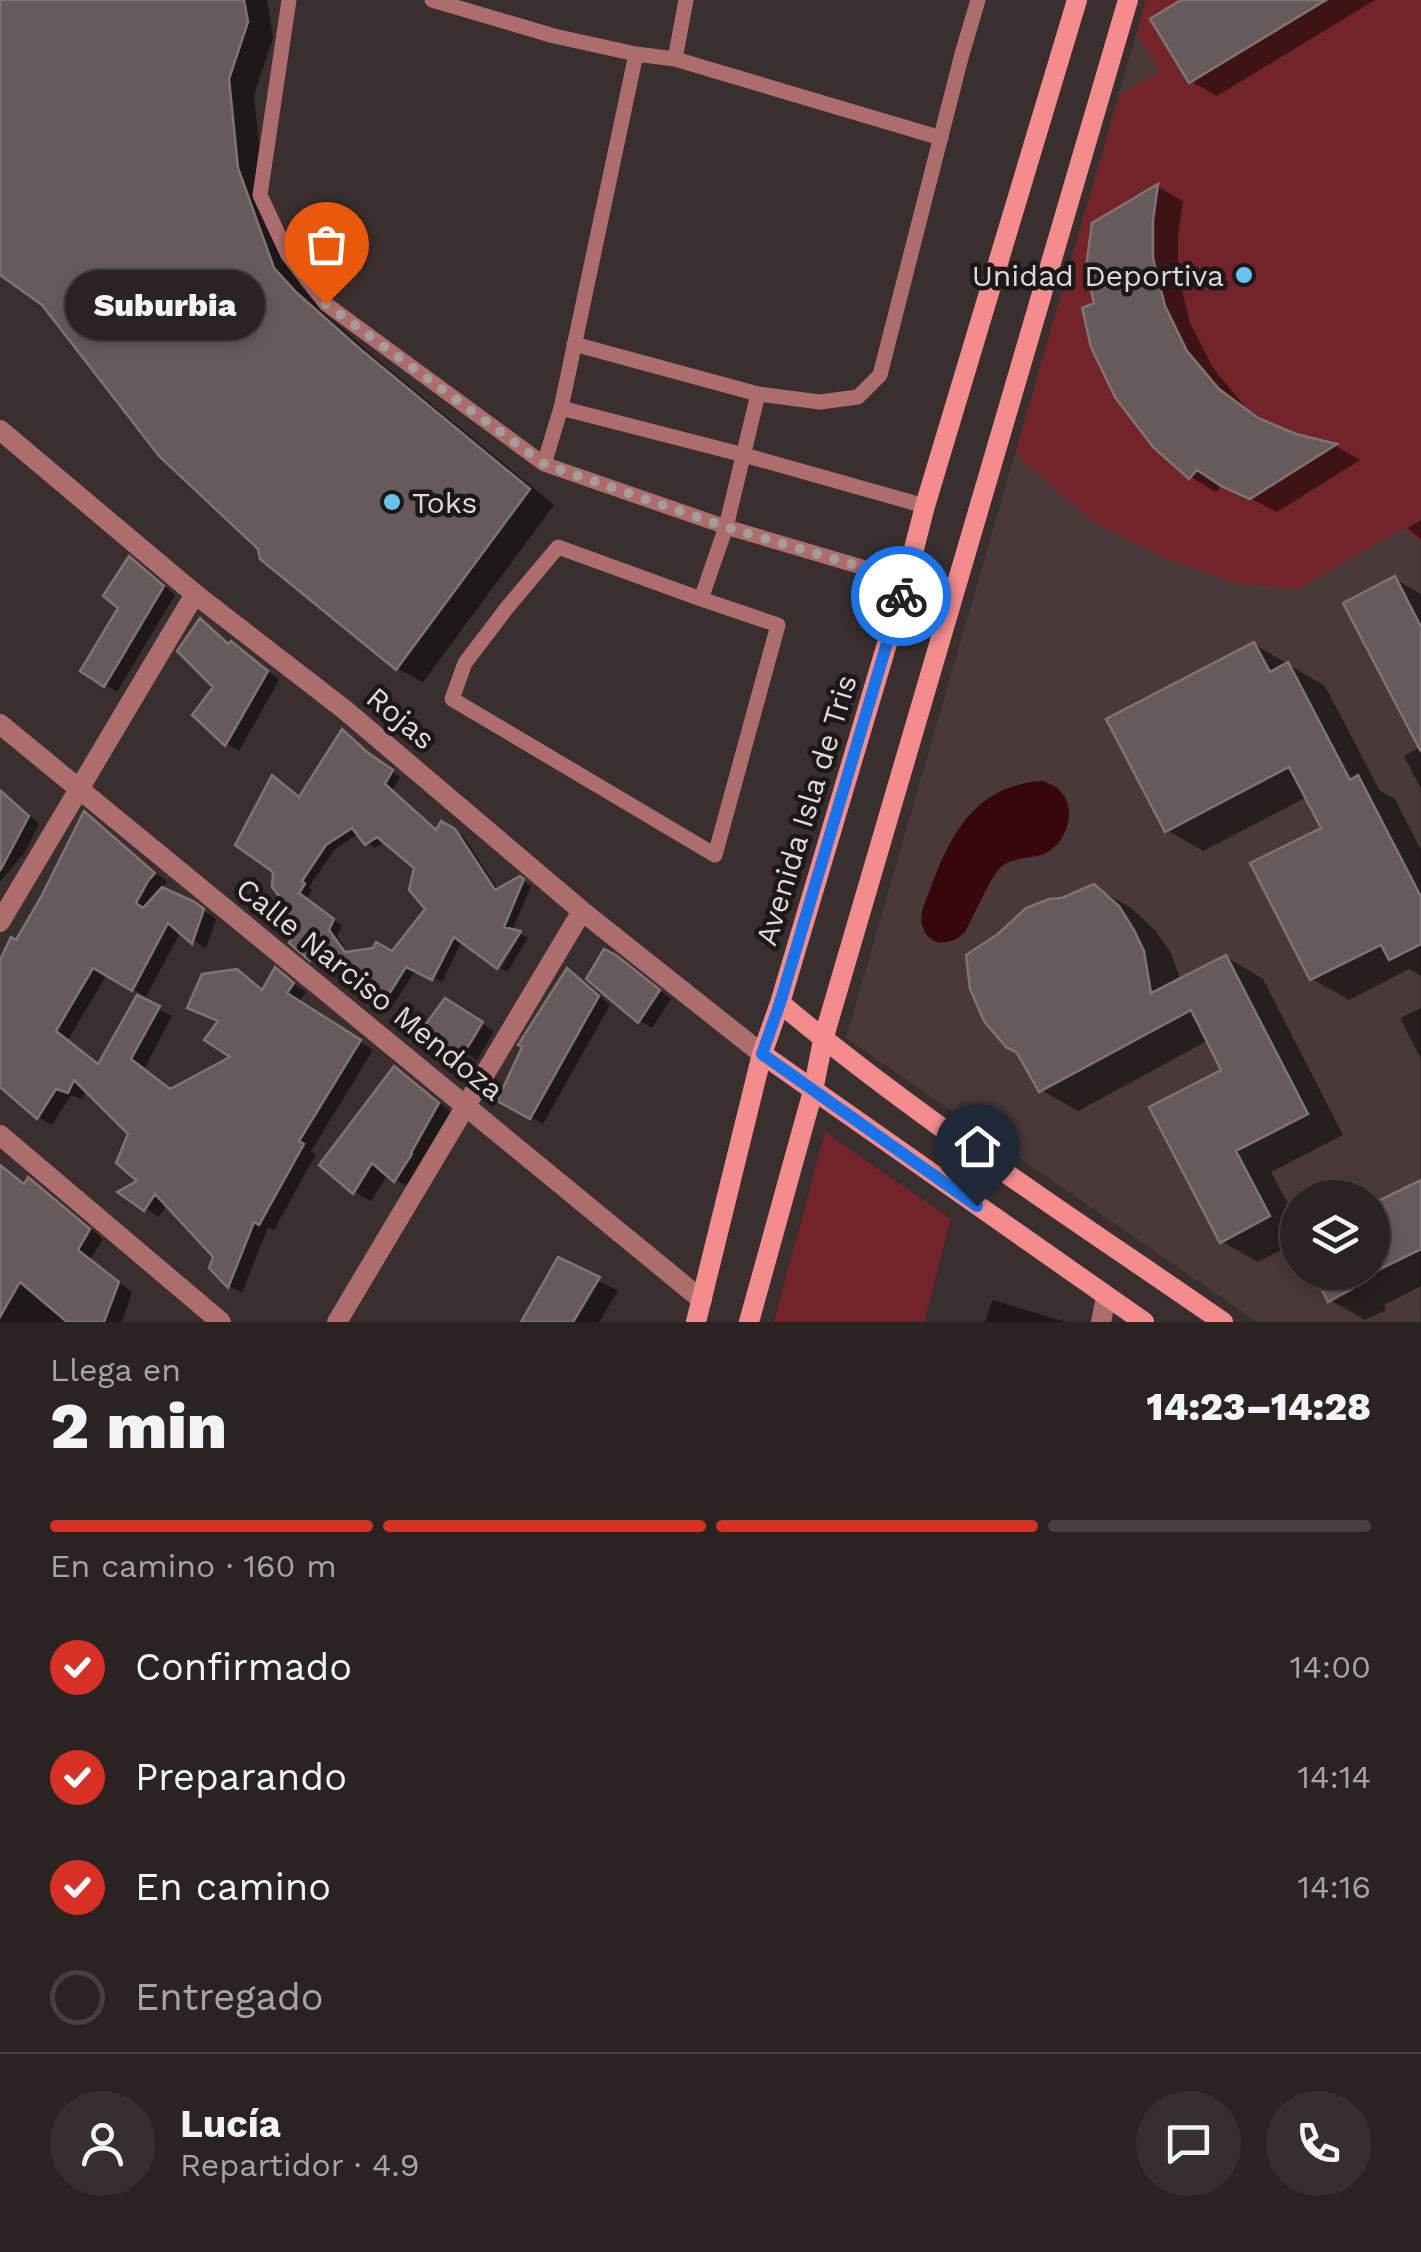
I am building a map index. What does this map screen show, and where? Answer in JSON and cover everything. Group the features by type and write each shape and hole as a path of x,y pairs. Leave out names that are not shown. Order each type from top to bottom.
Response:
{"main road":[{"name":"Avenida Isla de Tris","path":"696,1322 762,1054 1077,0"},
{"path":"749,1322 824,1040 1128,0"},
{"path":"780,1003 935,1123 1224,1322"},
{"path":"762,1054 1144,1322"}],"street":[{"name":"Rojas","path":"0,430 194,594 345,710 582,911 762,1054"},
{"path":"0,922 194,594"},
{"name":"Calle Narciso Mendoza","path":"0,724 702,1300"},
{"path":"338,1322 582,911"},
{"path":"0,1135 221,1322"},
{"path":"1101,1322 1106,1297"}],"lane":[{"path":"290,0 260,195 288,255 326,304 544,464 726,527 906,580"},
{"path":"432,0 554,36 675,59 941,138"},
{"path":"675,59 686,0"},
{"path":"574,344 758,394 820,402 858,398 880,375 978,0"},
{"path":"544,464 561,408 636,54"},
{"path":"701,600 726,527 758,394"},
{"path":"561,408 925,506"},
{"path":"558,546 701,600 778,625 715,855 452,699 466,663 558,546"}],"shaded area":[{"path":"1146,0 1421,0 1420,1322 1257,1322 846,1038"},
{"name":"Unidad Deportiva","path":"1146,0 1421,0 1421,542 1404,528 1297,589 1235,583 1164,557 1092,521 1015,454 1119,96 1160,70 1136,34"},
{"path":"1043,781 1057,788 1067,802 1069,820 1058,844 1045,853 1011,861 999,869 959,937 947,942 929,938 922,925 922,910 958,829 984,801 1001,791"},
{"path":"825,1132 951,1219 924,1322 774,1322"}],"building":[{"path":"0,0 244,0 248,22 229,79 238,168 274,268 359,348 530,489 396,670 260,559 258,549 159,456 42,305 0,275"},
{"path":"1181,0 1326,0 1189,83 1150,19"},
{"path":"1158,184 1153,258 1165,306 1187,351 1219,389 1258,418 1296,434 1337,444 1250,499 1197,470 1189,479 1153,447 1115,397 1091,347 1082,308 1094,303 1086,268 1092,223"},
{"path":"129,556 164,586 104,687 80,671 118,608 103,596"},
{"path":"1395,576 1421,627 1421,752 1343,603"},
{"path":"200,618 228,644 231,641 268,671 225,746 192,715 213,687 177,651"},
{"path":"1254,642 1270,672 1288,662 1350,780 1358,775 1421,897 1421,944 1389,960 1381,945 1310,980 1250,863 1321,828 1289,767 1165,832 1106,719"},
{"path":"342,729 393,770 385,784 436,830 441,821 455,829 495,890 520,876 524,879 504,927 521,931 497,969 454,937 432,980 406,967 384,1002 358,984 346,965 317,951 310,961 289,943 294,934 274,914 279,896 272,887 273,872 235,845 272,775 299,797","holes":["352,828 365,845 377,837 414,868 409,890 425,909 392,951 376,942 373,948 345,952 329,930 334,919 299,893 305,884 302,881 326,845"]},
{"path":"0,790 29,816 0,871"},
{"path":"84,811 155,873 136,903 143,908 162,887 204,909 192,944 168,923 132,991 93,968 56,1031 98,1064 137,995 160,1006 131,1059 170,1089 230,1057 204,1040 218,1021 187,1008 202,974 237,969 262,990 275,967 294,983 287,993 361,1040 299,1141 304,1144 259,1225 254,1222 228,1288 209,1268 213,1257 155,1194 144,1211 117,1192 137,1181 116,1163 128,1134 74,1080 68,1093 56,1089 37,1119 0,1087 0,960 11,937 16,940 41,897"},
{"path":"1094,884 1119,906 1134,930 1144,951 1151,993 1226,955 1308,1114 1236,1151 1270,1216 1220,1243 1149,1107 1221,1070 1191,1010 1039,1092 1017,1053 1006,1047 984,1021 970,989 966,955 998,934 1026,908"},
{"path":"604,949 660,990 638,1023 586,979"},
{"path":"567,968 599,996 530,1119 497,1101 522,1047 518,1045"},
{"path":"445,998 483,1022 463,1055 423,1028"},
{"path":"394,1066 439,1103 394,1182 372,1163 353,1194 319,1165"},
{"path":"0,1165 24,1184 28,1177 90,1229 78,1250 119,1282 104,1322 67,1322 20,1282 0,1317"},
{"path":"1421,1180 1421,1249 1390,1264 1390,1195"},
{"path":"558,1257 600,1277 573,1322 521,1322"},
{"path":"1322,1290 1350,1290 1328,1302"}],"way so far":[{"path":"326,304 544,464 726,527 906,580 901,596"}],"place":[{"name":"Unidad Deportiva","path":"1244,275"},
{"name":"Suburbia","path":"326,304"},
{"name":"Toks","path":"392,502"}],"route":[{"path":"901,596 762,1054 977,1206"}]}
